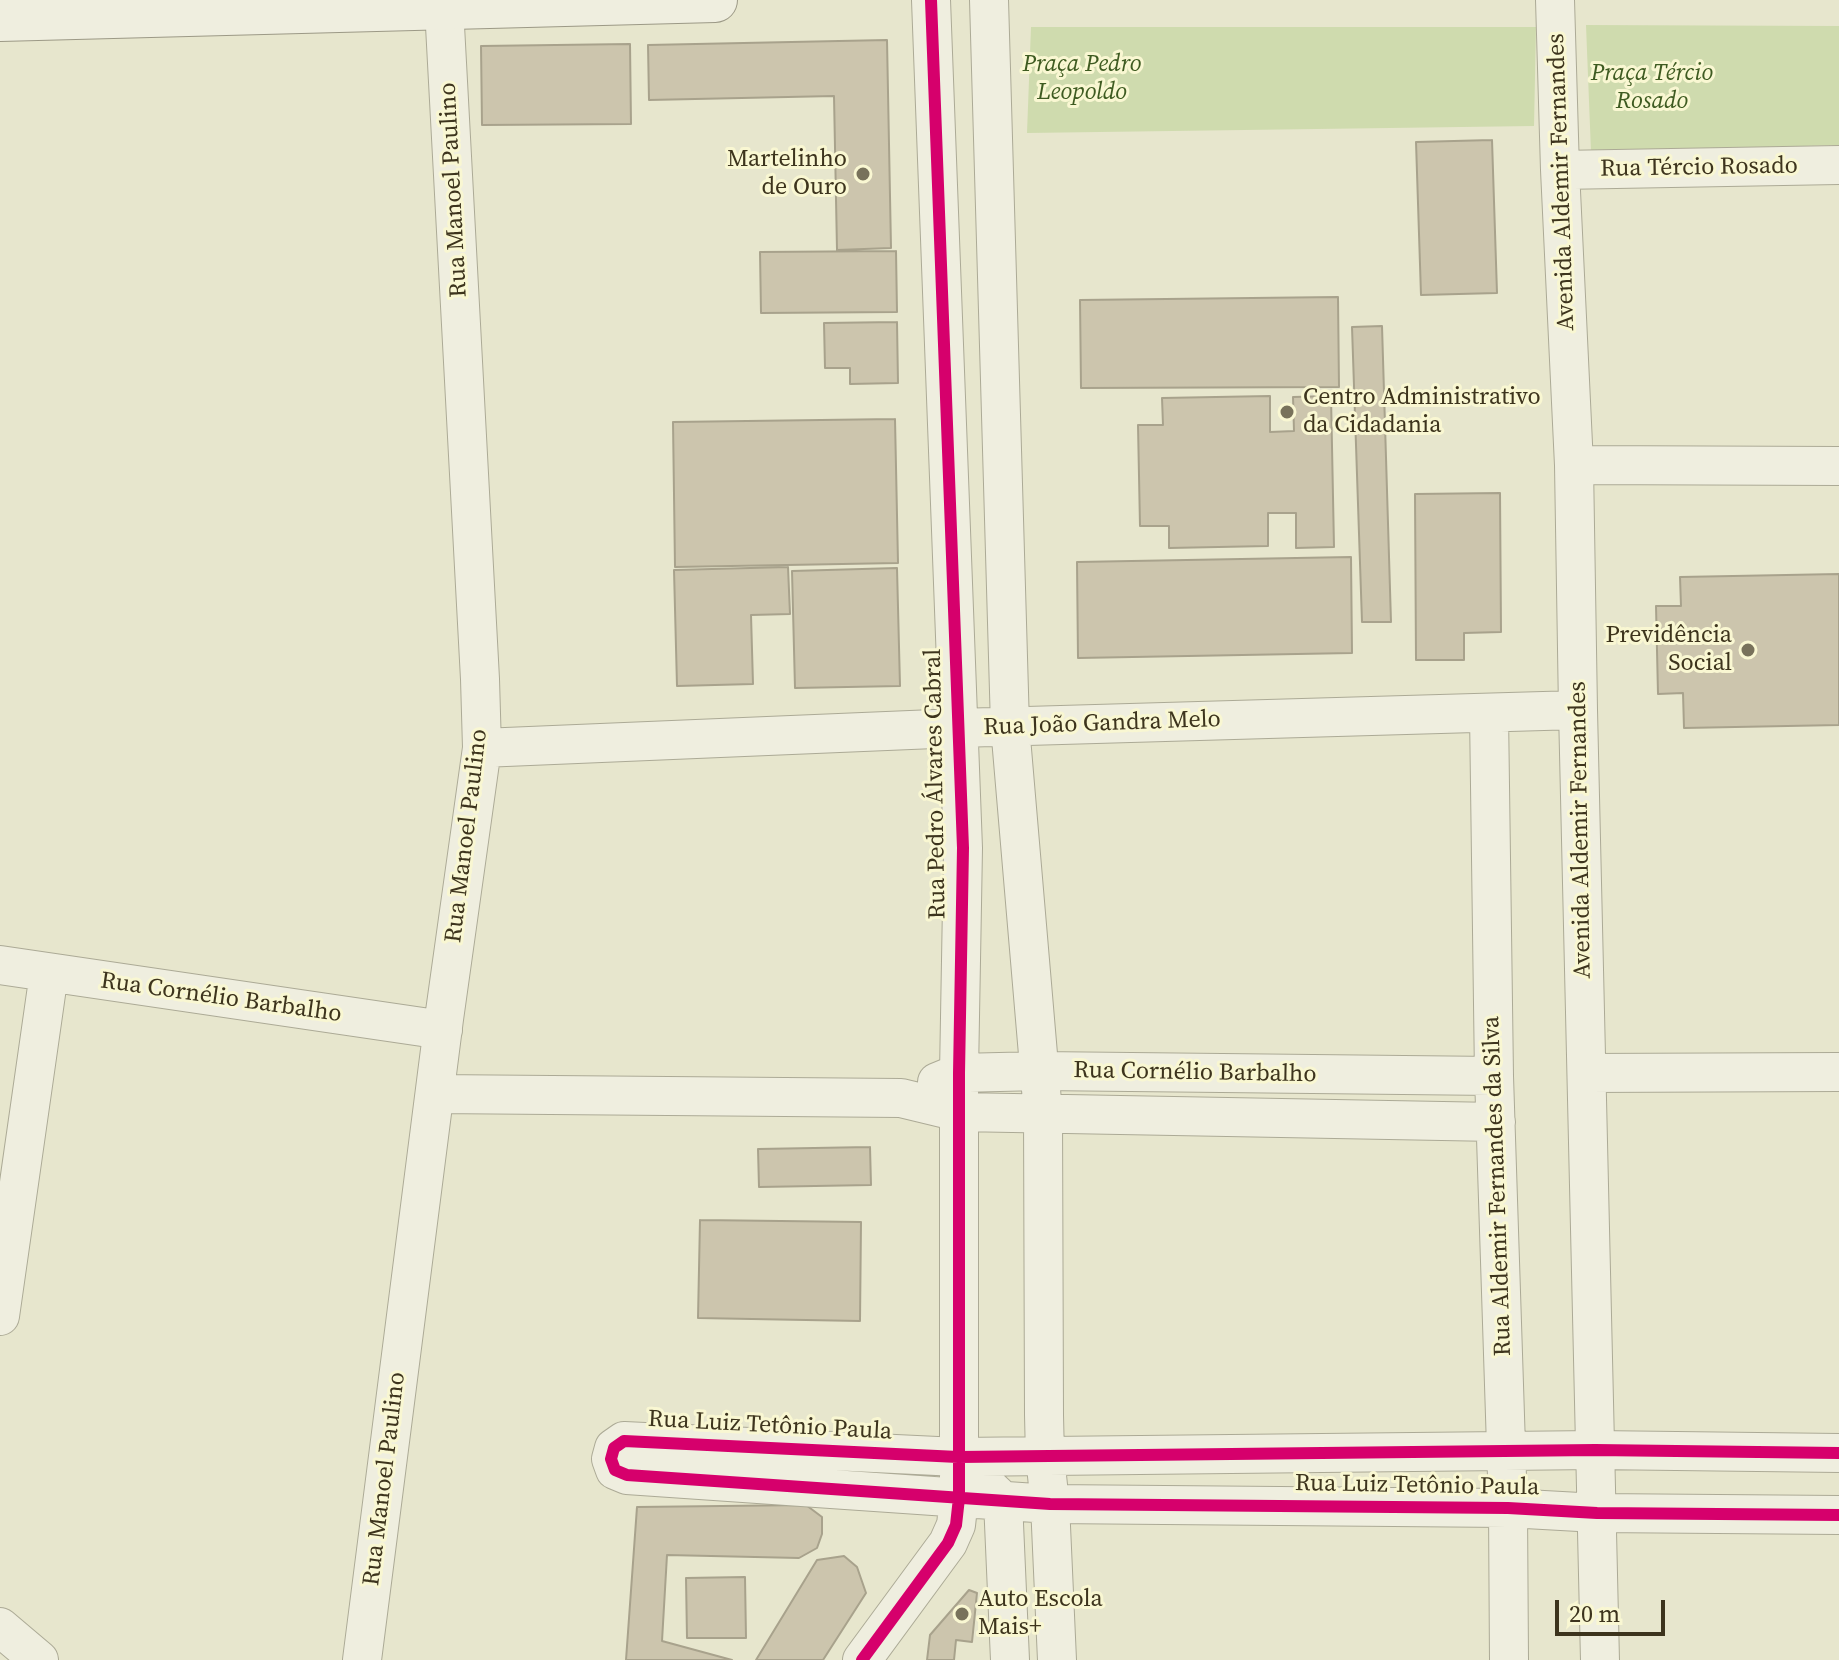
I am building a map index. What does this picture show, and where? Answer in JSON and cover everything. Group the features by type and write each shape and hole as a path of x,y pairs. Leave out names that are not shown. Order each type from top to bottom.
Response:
{"main road":[{"path":"0,19 715,0"}],"street":[{"name":"Rua Pedro Álvares Cabral","path":"862,1660 948,1543 956,1525 959,1498 959,1073 963,848 931,0"},
{"path":"989,0 1010,726 1043,1113 1045,1457 1057,1660"},
{"name":"Avenida Aldemir Fernandes","path":"1555,0 1574,465 1600,1660"},
{"name":"Rua Manoel Paulino","path":"362,1660 482,748 444,7"},
{"name":"Rua Tércio Rosado","path":"1560,170 1839,165"},
{"path":"1574,465 1839,466"},
{"name":"Rua João Gandra Melo","path":"482,748 1010,726 1578,710"},
{"name":"Rua Aldemir Fernandes da Silva","path":"1489,713 1494,1076 1508,1508 1509,1660"},
{"name":"Rua Cornélio Barbalho","path":"0,965 443,1030"},
{"path":"0,1316 49,973"},
{"name":"Rua Cornélio Barbalho","path":"901,1098 959,1073 1040,1071 1494,1076"},
{"path":"1588,1073 1839,1072"},
{"name":"Rua Cornélio Barbalho","path":"435,1094 901,1098 959,1112 1496,1122"},
{"name":"Rua Luiz Tetônio Paula","path":"1839,1453 1595,1450 958,1457 624,1441 614,1448 611,1459 615,1470 627,1475 1050,1504 1839,1515"},
{"path":"958,1457 1003,1501 1010,1660"},
{"path":"0,1627 39,1660"}],"green space":[{"name":"Praça Tércio Rosado","path":"1586,25 1839,26 1839,145 1591,152"},
{"name":"Praça Pedro Leopoldo","path":"1031,27 1536,27 1534,126 1027,133"}],"building":[{"name":"Martelinho de Ouro","path":"887,40 891,248 837,250 834,96 649,100 648,45"},
{"path":"630,44 631,124 482,125 481,46"},
{"path":"1492,140 1497,293 1421,295 1416,142"},
{"path":"896,251 897,312 761,313 760,252"},
{"path":"1338,297 1339,387 1081,388 1080,300"},
{"path":"897,322 898,383 850,384 850,368 825,368 824,323"},
{"path":"1382,326 1391,622 1362,622 1352,327"},
{"path":"1270,396 1270,432 1294,431 1293,397 1331,396 1334,547 1296,548 1296,513 1268,513 1268,546 1169,548 1169,526 1140,526 1138,425 1163,425 1162,398"},
{"path":"895,419 898,563 675,567 673,422"},
{"path":"1500,493 1501,632 1464,633 1464,660 1416,660 1415,494"},
{"path":"1351,557 1352,653 1078,658 1077,562"},
{"path":"788,567 790,614 751,615 753,684 677,686 674,570"},
{"path":"897,568 900,686 795,688 792,571"},
{"name":"Previdência Social","path":"1839,574 1839,725 1684,728 1683,693 1658,694 1656,606 1681,606 1680,577"},
{"path":"870,1147 871,1185 759,1187 758,1149"},
{"path":"700,1220 861,1222 860,1321 698,1318"},
{"path":"806,1505 822,1517 822,1534 817,1548 799,1558 667,1555 662,1641 732,1660 626,1660 637,1507"},
{"path":"844,1556 857,1567 866,1593 823,1660 756,1660 817,1560"},
{"path":"745,1577 746,1638 687,1638 686,1578"},
{"name":"Auto Escola Mais+","path":"969,1590 977,1593 972,1642 956,1640 954,1660 927,1660 930,1635"}],"cycle path":[{"path":"862,1660 948,1543 956,1525 959,1498 959,1073 963,848 931,0"},
{"path":"1839,1453 1595,1450 958,1457 624,1441 614,1448 611,1459 615,1470 627,1475 1050,1504 1839,1515"}],"place":[{"name":"Martelinho de Ouro","path":"863,174"},
{"name":"Centro Administrativo da Cidadania","path":"1287,412"},
{"name":"Previdência Social","path":"1748,650"},
{"name":"Auto Escola Mais+","path":"962,1614"}]}
